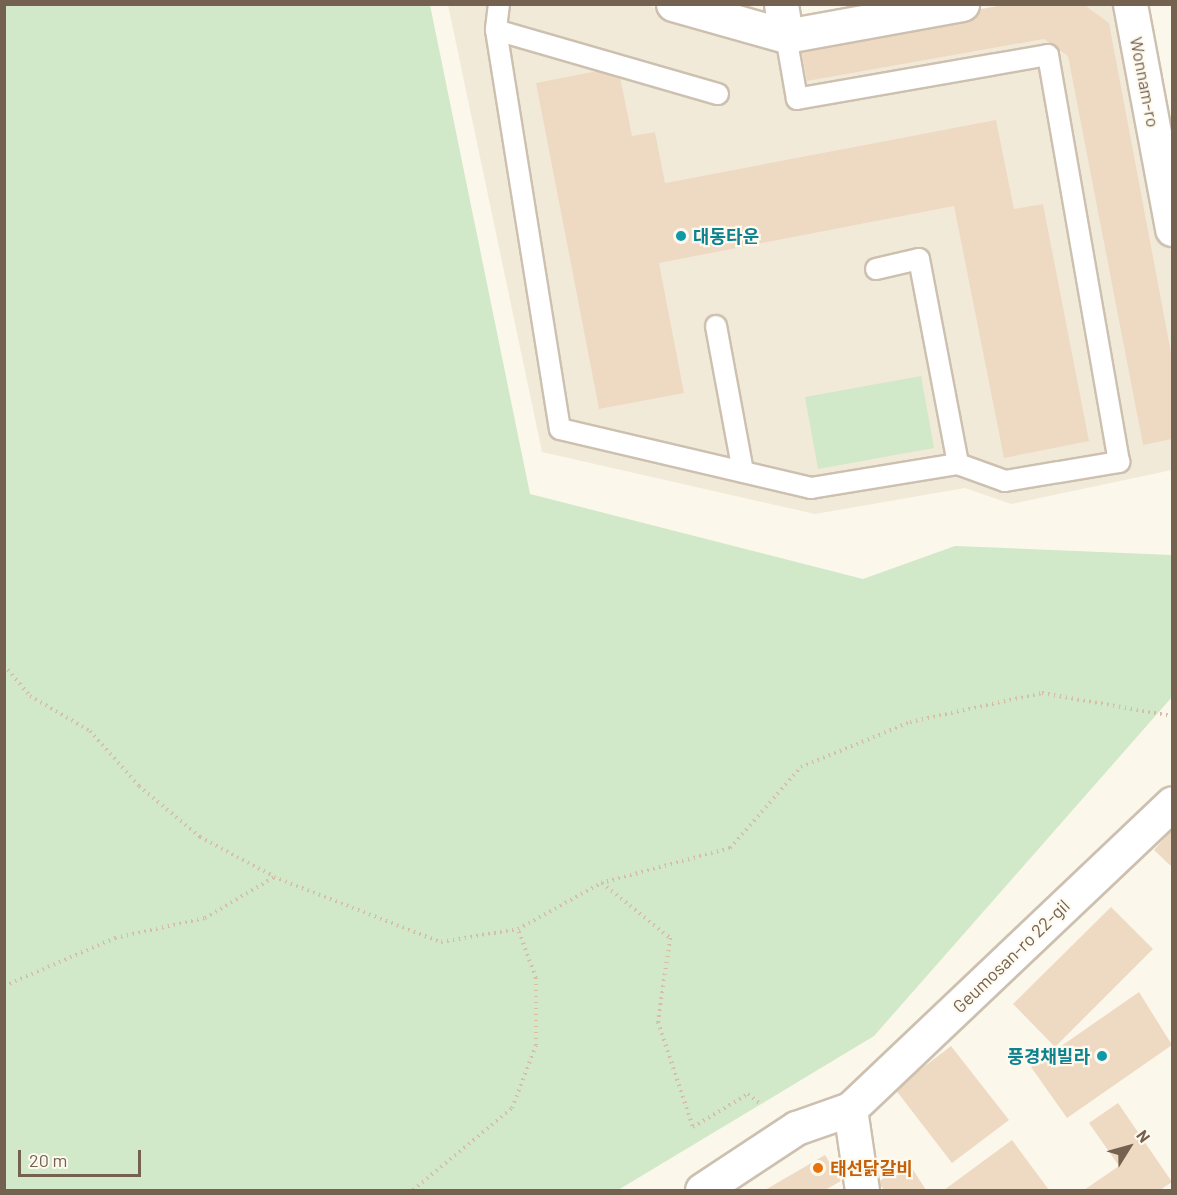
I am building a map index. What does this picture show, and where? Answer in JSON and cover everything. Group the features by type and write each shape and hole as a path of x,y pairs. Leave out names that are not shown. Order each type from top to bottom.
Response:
{"street":[{"path":"673,4 783,20 962,4"},
{"name":"Wonnam-ro","path":"1130,4 1173,229"},
{"name":"Geumosan-ro 22-gil","path":"702,1191 796,1128 850,1109 1173,802"},
{"path":"850,1109 862,1191"}],"lane":[{"path":"499,4 496,30 560,429 811,488 958,464 1005,481 1119,462 1048,55 797,99 783,20"},
{"path":"496,30 718,94"},
{"path":"876,269 919,259 958,464"},
{"path":"716,326 743,472"}],"path":[{"path":"4,665 30,696 90,731 139,786 200,837 274,877 441,942 518,929 602,883 730,848 801,767 910,722 1042,693 1173,716"},
{"path":"4,986 115,938 205,918 274,877"},
{"path":"602,883 670,938 658,1022 693,1127 748,1094 796,1128"},
{"path":"412,1191 512,1108 536,1045 536,978 518,929"}],"shaded area":[{"name":"대동타운","path":"448,5 646,5 783,42 1003,5 1123,5 1172,258 1172,470 1011,504 965,488 815,514 542,452"}],"green space":[{"path":"5,4 430,5 530,494 863,579 955,546 1172,555 1172,697 874,1036 618,1190 5,1190"},
{"path":"921,376 934,448 818,469 805,397"}],"building":[{"path":"1010,4 1083,4 1109,23 1172,358 1172,439 1143,445 1068,56 1044,39 807,81 800,42"},
{"name":"대동타운","path":"618,67 632,136 655,132 665,183 996,120 1014,209 1043,204 1089,441 1004,458 954,206 659,263 684,393 599,409 536,83"},
{"path":"1172,830 1172,867 1154,850"},
{"path":"1111,907 1153,949 1055,1047 1013,1004"},
{"name":"풍경채빌라","path":"1139,992 1172,1045 1067,1118 1031,1067"},
{"path":"951,1046 1009,1120 952,1163 895,1089"},
{"path":"1118,1103 1172,1182 1160,1190 1084,1190 1119,1166 1089,1123"},
{"path":"1012,1140 1049,1190 944,1190"},
{"name":"태선닭갈비","path":"825,1155 841,1181 825,1190 765,1190"},
{"path":"908,1162 926,1190 884,1190 878,1182"}],"place":[{"name":"대동타운","path":"681,236"},
{"name":"풍경채빌라","path":"1102,1056"},
{"name":"태선닭갈비","path":"818,1168"}]}
